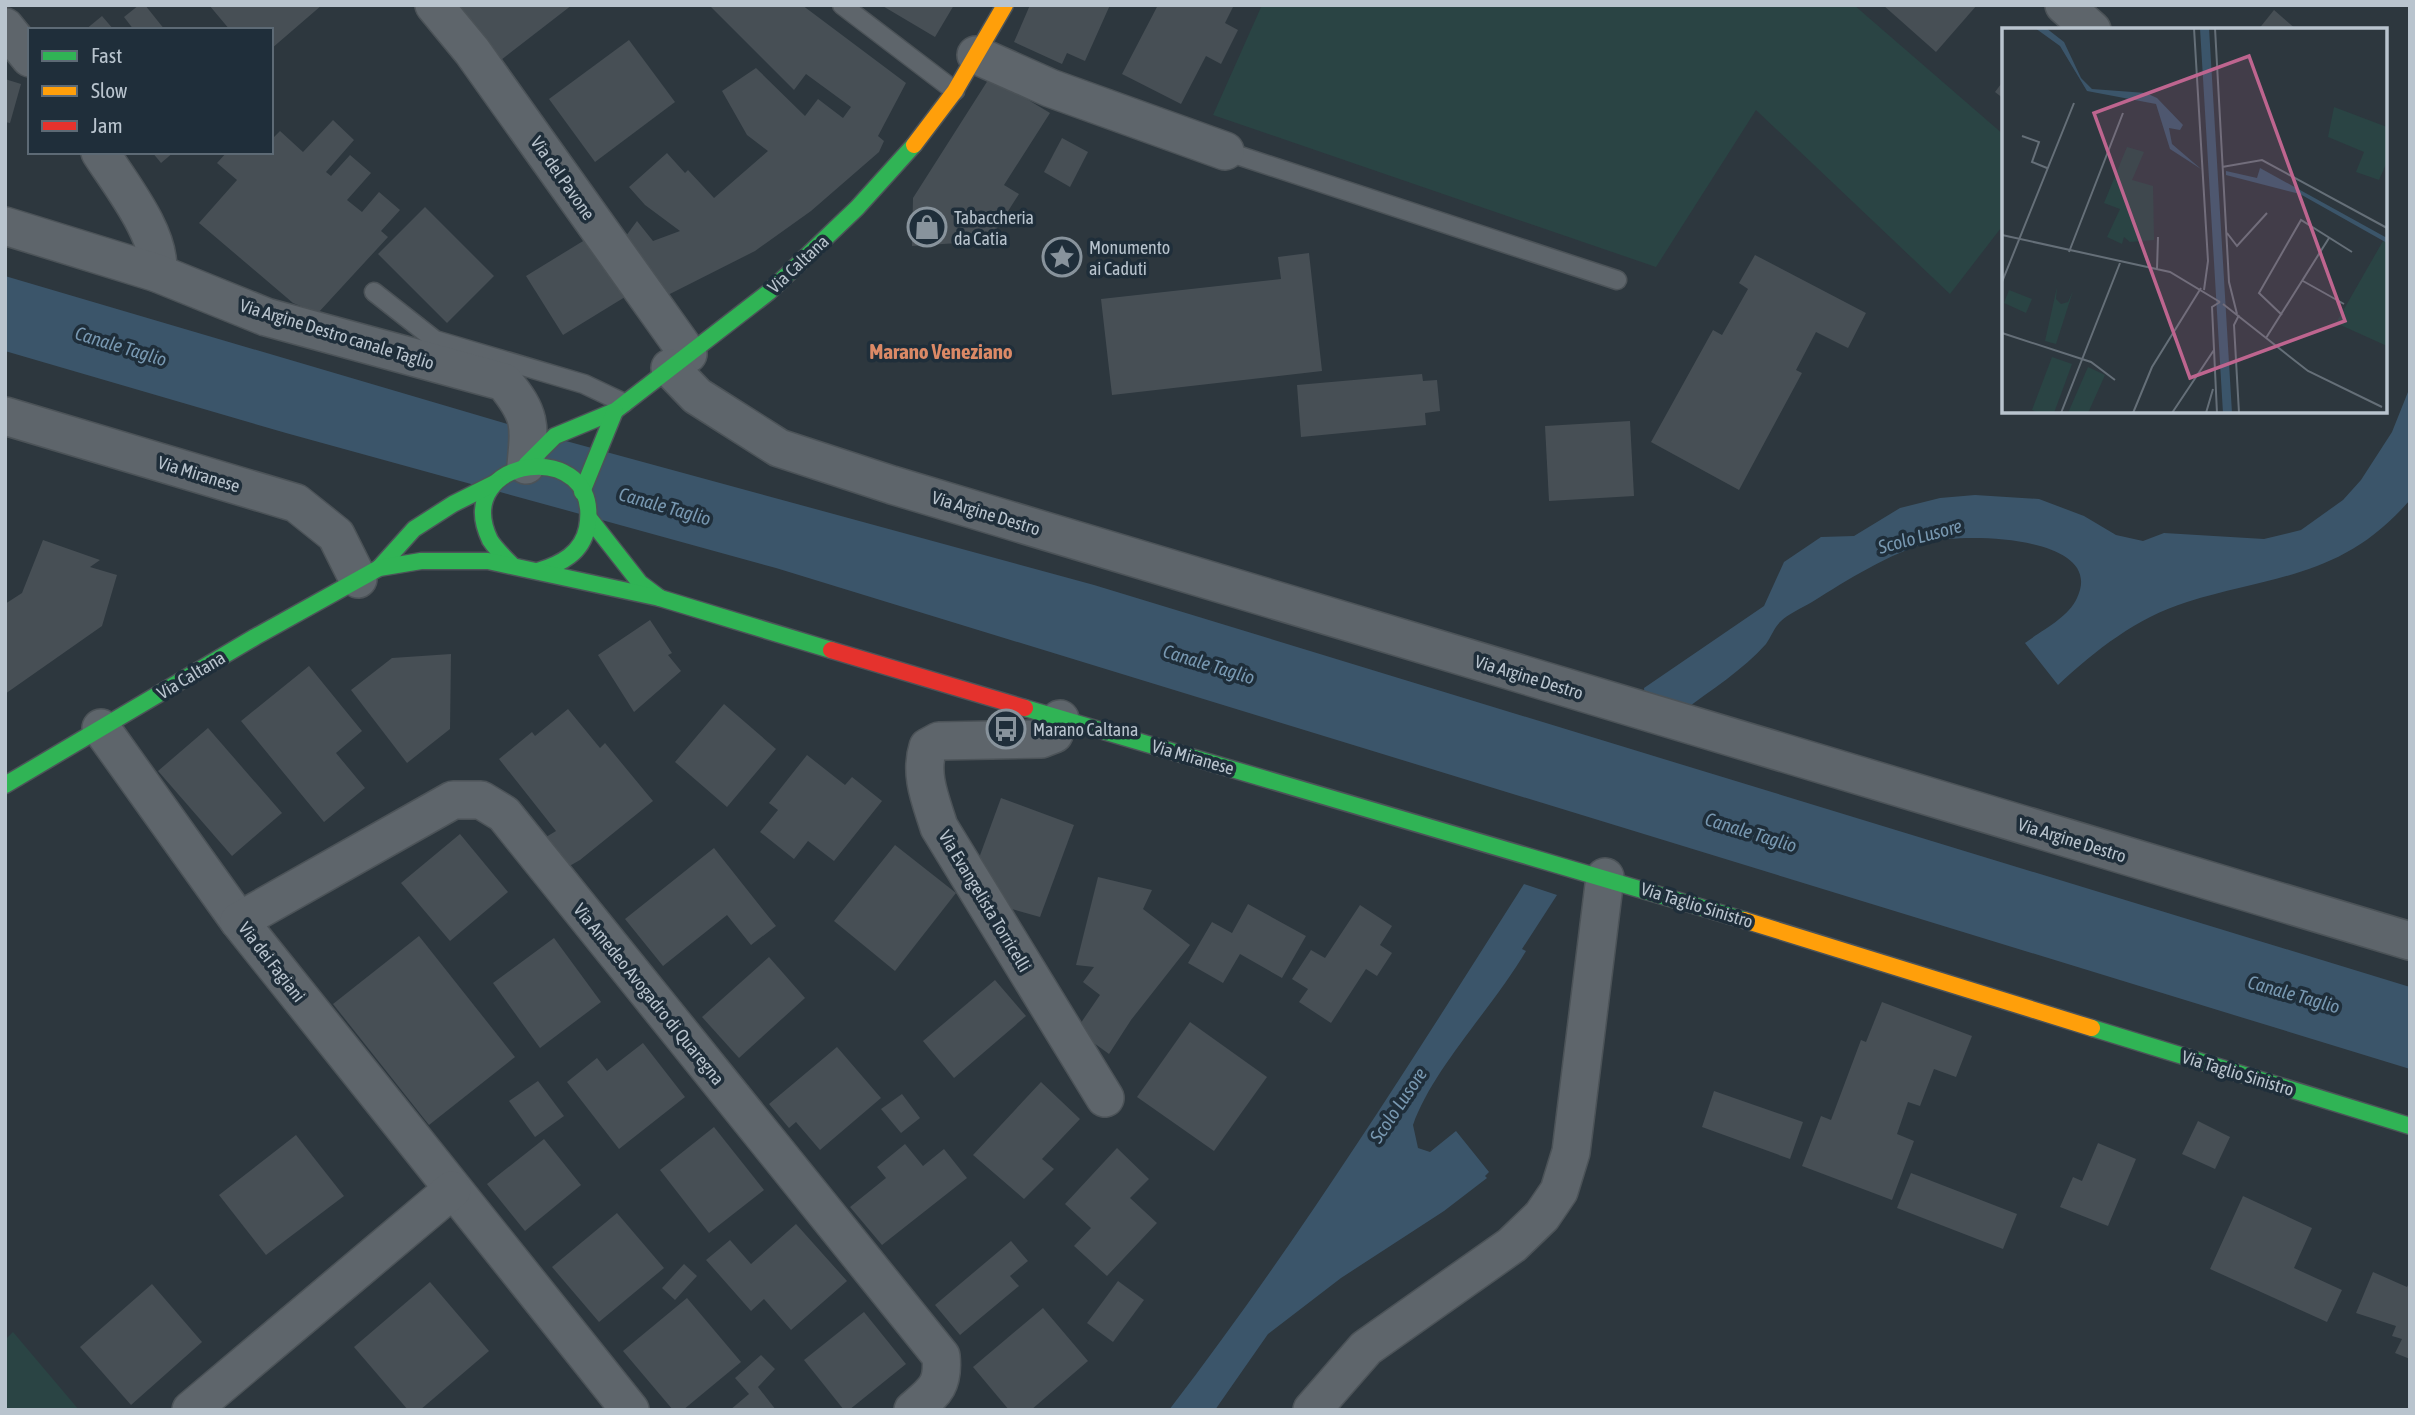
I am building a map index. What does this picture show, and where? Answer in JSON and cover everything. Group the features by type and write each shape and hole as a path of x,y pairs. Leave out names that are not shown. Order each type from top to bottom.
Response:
{"main road":[{"name":"Via Caltana","path":"526,465 555,436 620,407 769,292 858,208 911,149 955,91 1005,5"},
{"path":"582,492 620,407"},
{"path":"526,465 548,466 568,475 582,492 587,526 576,552 559,565 538,571 511,565 494,551 484,531 483,509 495,483 509,471 526,465"},
{"name":"Via Caltana","path":"5,785 369,573 414,529 453,504 495,483"},
{"name":"Via Miranese","path":"587,526 619,556 640,583 660,598"},
{"name":"Via Caltana","path":"369,573 433,561 482,561 511,565"},
{"name":"Via Miranese","path":"538,571 660,598 1060,719 1605,877"},
{"name":"Via Taglio Sinistro","path":"1605,877 2410,1126"}],"street":[{"name":"Via del Pavone","path":"434,5 472,51 679,361"},
{"path":"2064,5 2090,28"},
{"path":"5,27 28,56"},
{"path":"976,55 1050,88 1224,151"},
{"path":"101,154 139,214 160,258 157,273"},
{"name":"Via Argine Destro canale Taglio","path":"5,226 157,273 266,317 504,382 524,405 530,423 526,465"},
{"name":"Via Argine Destro","path":"679,361 697,396 791,453 2410,941"},
{"name":"Via Miranese","path":"5,416 296,503 336,535 369,573"},
{"name":"Via Evangelista Torricelli","path":"1060,719 1054,734 1041,739 939,741 928,747 923,763 926,786 939,827 1105,1098"},
{"name":"Via dei Fagiani","path":"101,728 239,921 630,1410"},
{"name":"Via Amedeo Avogadro di Quaregna","path":"239,921 453,800 481,800 503,814 941,1356 943,1374 934,1392 912,1410"},
{"path":"1312,1410 1366,1348 1512,1245 1542,1216 1559,1191 1571,1152 1605,877"},
{"path":"191,1410 452,1190"}],"lane":[{"path":"842,5 955,91"},
{"path":"1224,151 1617,280"},
{"path":"374,292 435,340 584,384 620,407"}],"green space":[{"path":"1262,5 1854,5 2002,133 2002,227 1950,294 1756,110 1656,267 1213,115"},
{"path":"13,1332 79,1410 5,1410 5,1340"}],"water":[{"name":"Canale Taglio","path":"5,276 555,438 1094,585 2410,987 2410,1069 776,568 286,433 5,351"},
{"name":"Scolo Lusore","path":"2410,387 2410,500 2385,526 2359,545 2307,570 2187,602 2151,617 2118,636 2058,685 2025,643 2061,618 2073,605 2081,577 2071,561 2053,550 2028,543 1972,538 1930,542 1899,553 1791,614 1780,622 1766,644 1747,662 1683,711 1645,700 1644,688 1764,606 1784,562 1821,537 1854,536 1900,508 1940,498 1975,495 2039,499 2084,516 2116,535 2143,541 2164,533 2264,539 2301,530 2343,500 2361,480 2392,432"},
{"name":"Scolo Lusore","path":"1524,884 1557,895 1522,949 1526,951 1513,972 1449,1059 1422,1103 1413,1125 1418,1148 1430,1152 1456,1131 1489,1172 1485,1176 1487,1178 1444,1211 1341,1278 1268,1334 1215,1410 1169,1410 1308,1217"}],"building":[{"path":"139,5 145,5 163,28 132,28 124,17"},
{"path":"209,5 322,5 273,47 273,28 228,28"},
{"path":"458,5 572,5 501,60"},
{"path":"709,5 802,5 906,83 878,136 884,141 879,152 811,211 755,251 656,301 620,244 637,221 653,241 680,231 645,205 629,187 667,153 685,173 688,170 714,198 768,151 747,135 722,91 756,68 805,116 818,99 843,118 851,107 806,74 794,90"},
{"path":"881,5 954,5 935,37"},
{"path":"1030,5 1110,5 1085,61 1067,53 1062,64 1014,42"},
{"path":"1158,5 1234,5 1225,23 1238,30 1221,64 1206,56 1181,104 1122,74"},
{"path":"1883,5 1977,5 1936,52"},
{"path":"2274,10 2295,28 2260,28"},
{"path":"102,16 112,28 87,28"},
{"path":"629,40 675,102 595,162 549,99"},
{"path":"990,77 1050,113 1004,185 1019,194 989,241 912,246 913,198"},
{"path":"5,79 21,84 10,123 5,122"},
{"path":"2002,83 2002,97 1995,92"},
{"path":"333,120 354,140 326,172 331,176 350,155 371,173 347,200 362,212 379,192 400,210 381,231 388,237 318,313 293,303 199,223 237,180 217,163 225,154 273,154 273,138 280,131 303,152"},
{"path":"1062,138 1088,152 1070,187 1044,172"},
{"path":"154,154 172,154 161,163"},
{"path":"425,207 494,276 447,323 378,254"},
{"path":"588,238 625,297 563,335 526,276"},
{"path":"1309,253 1322,371 1112,395 1101,299 1281,279 1278,257"},
{"path":"1755,255 1866,313 1848,348 1816,332 1796,370 1802,373 1739,490 1651,442 1713,330 1722,335 1748,289 1739,283"},
{"path":"1422,374 1423,381 1437,380 1440,411 1425,413 1426,425 1301,437 1297,385"},
{"path":"1630,421 1634,496 1549,501 1545,426"},
{"path":"43,540 100,560 90,567 117,575 102,626 5,694 5,604 22,593"},
{"path":"650,620 672,653 668,655 681,671 634,712 598,655"},
{"path":"451,654 450,729 407,763 351,690 392,658"},
{"path":"309,666 362,731 336,753 365,788 324,822 241,721"},
{"path":"724,704 776,749 727,807 675,762"},
{"path":"568,709 600,748 605,743 653,801 580,860 566,868 546,837 556,831 499,759 532,732 535,736"},
{"path":"208,728 282,813 232,856 158,771"},
{"path":"807,755 845,785 852,777 882,801 834,861 808,841 794,859 760,832 778,810 769,803"},
{"path":"1001,798 1074,825 1040,917 1005,907 979,858"},
{"path":"460,834 508,892 450,941 401,883"},
{"path":"895,845 956,893 895,971 834,921"},
{"path":"714,848 776,926 751,945 727,915 663,966 625,919"},
{"path":"1098,877 1152,890 1143,909 1190,945 1131,1020 1109,1054 1076,1030 1100,995 1083,982 1094,967 1076,965"},
{"path":"1248,904 1306,936 1282,978 1240,954 1223,983 1188,963 1212,922 1232,933"},
{"path":"1360,905 1392,926 1380,945 1392,953 1377,976 1366,969 1331,1023 1299,1002 1308,989 1292,979 1311,950 1325,958"},
{"path":"419,936 515,1057 429,1125 333,1004"},
{"path":"554,938 601,1002 540,1048 493,983"},
{"path":"769,957 805,998 739,1058 702,1017"},
{"path":"995,980 1026,1016 954,1078 923,1041"},
{"path":"1882,1002 1972,1036 1956,1077 1934,1069 1920,1106 1908,1102 1897,1134 1914,1141 1892,1200 1802,1166 1821,1116 1831,1120 1861,1040 1866,1042"},
{"path":"1190,1022 1267,1077 1214,1151 1137,1097"},
{"path":"643,1043 685,1097 619,1149 567,1082 597,1058 607,1071"},
{"path":"837,1047 881,1098 820,1150 796,1122 789,1128 769,1104"},
{"path":"538,1081 564,1116 535,1137 509,1101"},
{"path":"1041,1082 1080,1119 1042,1159 1054,1169 1024,1199 973,1155"},
{"path":"1714,1091 1803,1122 1790,1159 1702,1127"},
{"path":"902,1094 920,1118 901,1133 881,1109"},
{"path":"2198,1121 2230,1137 2215,1169 2182,1154"},
{"path":"714,1127 764,1190 709,1233 660,1170"},
{"path":"296,1135 344,1196 266,1255 219,1195"},
{"path":"544,1139 581,1185 525,1231 487,1184"},
{"path":"2098,1143 2136,1159 2108,1226 2060,1207 2073,1177 2082,1181"},
{"path":"905,1144 923,1166 944,1149 967,1178 882,1245 850,1207 886,1178 877,1167"},
{"path":"1117,1148 1149,1179 1130,1198 1157,1223 1107,1276 1074,1246 1091,1228 1065,1204"},
{"path":"1911,1173 2017,1214 2003,1249 1897,1208"},
{"path":"2243,1196 2312,1228 2294,1268 2342,1290 2327,1322 2210,1269"},
{"path":"617,1213 664,1268 599,1322 552,1267"},
{"path":"796,1224 847,1281 791,1330 764,1299 751,1311 706,1260 730,1240 751,1264"},
{"path":"1011,1241 1028,1261 1010,1276 1019,1286 960,1335 935,1305"},
{"path":"684,1264 697,1276 675,1300 662,1288"},
{"path":"2373,1272 2407,1287 2410,1281 2410,1359 2395,1353 2402,1339 2392,1336 2396,1326 2356,1313"},
{"path":"1118,1281 1144,1300 1113,1342 1087,1323"},
{"path":"430,1282 489,1351 420,1410 408,1410 354,1347"},
{"path":"152,1284 202,1342 131,1405 80,1347"},
{"path":"687,1298 741,1362 683,1410 673,1410 623,1351"},
{"path":"1043,1308 1088,1361 1031,1410 1009,1410 973,1367"},
{"path":"864,1312 906,1364 849,1410 844,1410 804,1360"},
{"path":"761,1355 775,1369 758,1387 776,1410 730,1410 749,1394 735,1378"}],"traffic: fast":[{"path":"526,465 555,436 615,411 769,292 857,208 914,145"},
{"path":"582,492 615,411"},
{"path":"511,564 490,540 483,511 490,489 507,474 530,467 553,469 573,479 586,498 587,528 575,551 555,565 538,571"},
{"path":"379,568 414,529 453,504 495,483"},
{"path":"589,518 640,583 660,598"},
{"path":"5,785 255,637 379,568 421,561 488,561 660,598 831,650"},
{"path":"1025,708 1744,920"},
{"path":"2092,1028 2410,1126"}],"traffic: slow":[{"path":"914,145 955,91 1005,5"},
{"path":"1744,920 2092,1028"}],"traffic: jam":[{"path":"831,650 1025,708"}],"place":[{"name":"Tabaccheria da Catia","path":"927,227"},
{"name":"Monumento ai Caduti","path":"1062,257"},
{"name":"Marano Caltana","path":"1006,729"}],"district":[{"name":"Marano Veneziano","path":"941,351"}]}
